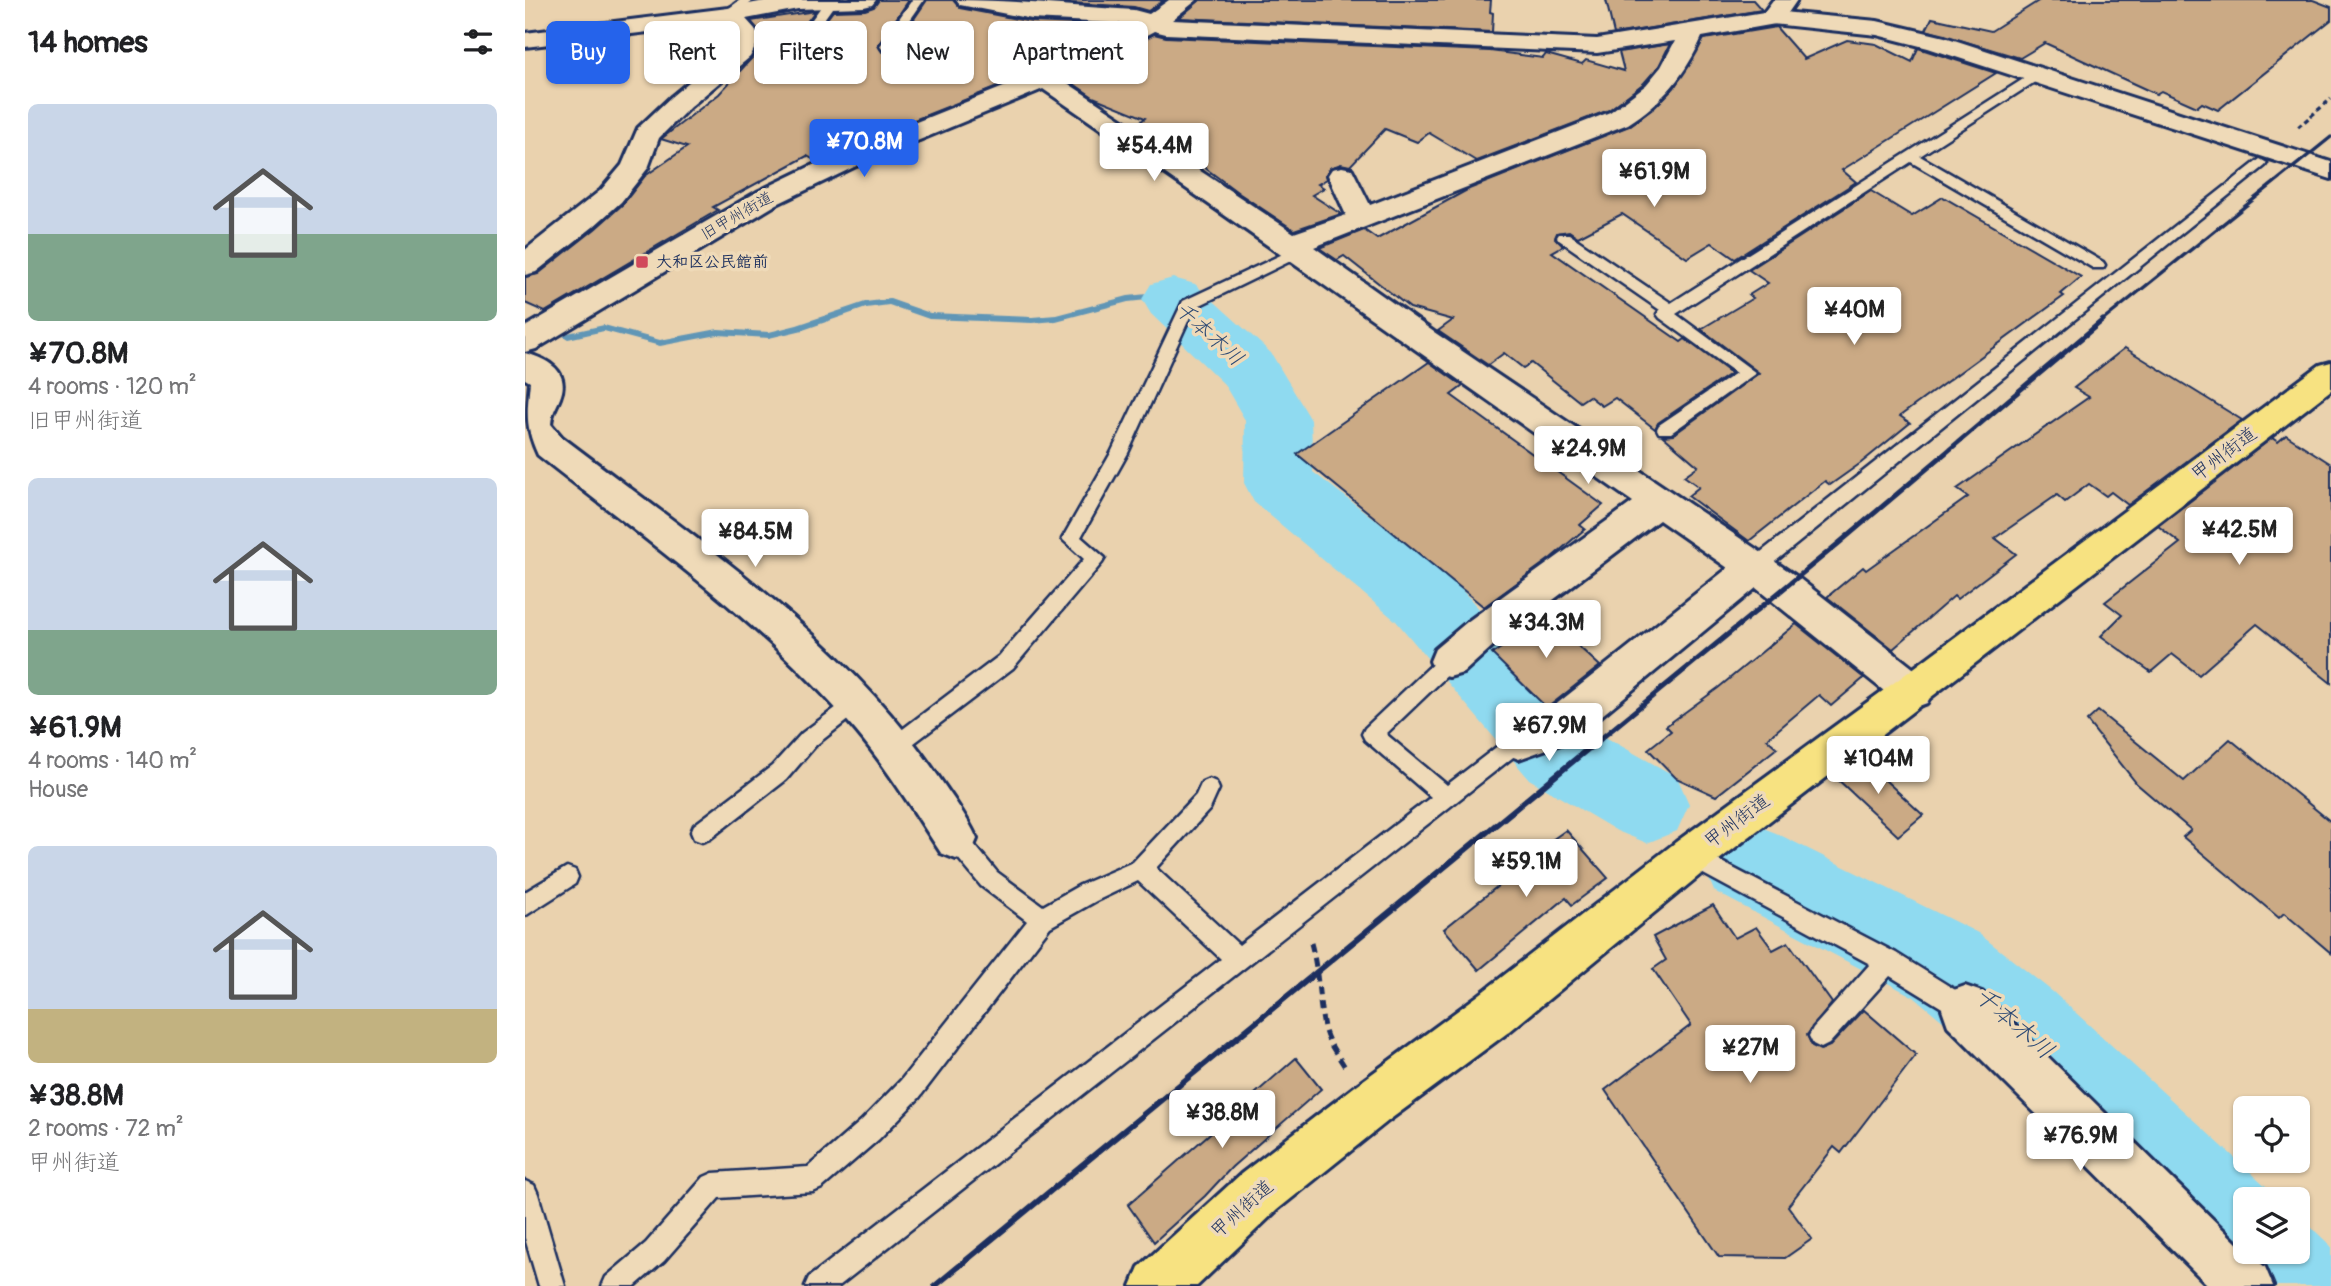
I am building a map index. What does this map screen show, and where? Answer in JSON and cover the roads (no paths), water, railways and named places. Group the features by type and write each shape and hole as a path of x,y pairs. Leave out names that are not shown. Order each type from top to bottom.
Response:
{"highway":[{"name":"甲州街道","path":"1158,1286 1259,1192 1371,1104 1493,1014 1691,856 2331,373"}],"street":[{"path":"525,40 738,7 864,0"},
{"path":"968,0 1032,12 1135,18 1166,27 1597,46 1693,29 1778,9 1936,42 2265,157 2331,171"},
{"name":"旧甲州街道","path":"1148,25 1185,0"},
{"path":"525,265 570,232 603,202 633,169 642,153 645,137 667,114 741,51 747,40 738,7"},
{"path":"1295,248 1619,118 1643,104 1662,86 1682,54 1693,29"},
{"name":"旧甲州街道","path":"526,345 767,198 844,161 1033,84"},
{"path":"1052,84 1295,248 1423,340 1783,587 1913,691"},
{"path":"1342,175 1362,219"},
{"path":"526,345 547,377 545,396 535,412 534,426 550,446 762,612 856,702 894,747 956,839"},
{"path":"1449,661 1481,633 1660,501"},
{"path":"1519,741 1558,727 1754,568"},
{"path":"1965,1009 2246,1286"}],"lane":[{"path":"904,21 918,0"},
{"path":"817,21 831,1"},
{"path":"1665,429 1748,373 1665,314 2036,75"},
{"path":"1910,156 2098,265"},
{"path":"1754,568 2265,157"},
{"path":"1564,237 1671,310"},
{"path":"894,747 1015,653 1096,558 1071,539 1119,453 1188,305 1295,248"},
{"path":"1446,797 1372,734 1449,661"},
{"path":"702,832 779,773 809,739 856,702"},
{"path":"818,1286 1519,741"},
{"path":"615,1286 655,1251 713,1186 813,1179 870,1130 910,1089 1042,919 1088,892 1141,869 1203,803 1209,789"},
{"path":"956,839 989,878 1042,919"},
{"path":"1691,856 1888,961 1965,1009"},
{"path":"1141,869 1238,960"},
{"path":"525,905 567,877"},
{"path":"1821,1036 1888,961"},
{"path":"525,1194 552,1286"}],"waterway":[{"name":"千本木川","path":"568,336 604,328 660,343 718,332 769,335 799,328 865,305 890,302 929,316 1032,320 1056,318 1128,299 1173,299"},
{"name":"千本木川","path":"1173,299 1248,369 1278,420 1279,483 1423,599 1558,753 1647,804"},
{"name":"千本木川","path":"1745,862 1946,965 2020,1025 2233,1226"},
{"name":"千本木川","path":"2273,1264 2296,1286"}],"railway":[{"path":"2101,322 2331,137"},
{"path":"1598,741 1839,543 2103,320"},
{"path":"935,1286 1600,739"}],"place":[{"name":"大和区公民館前","path":"642,262"}]}
